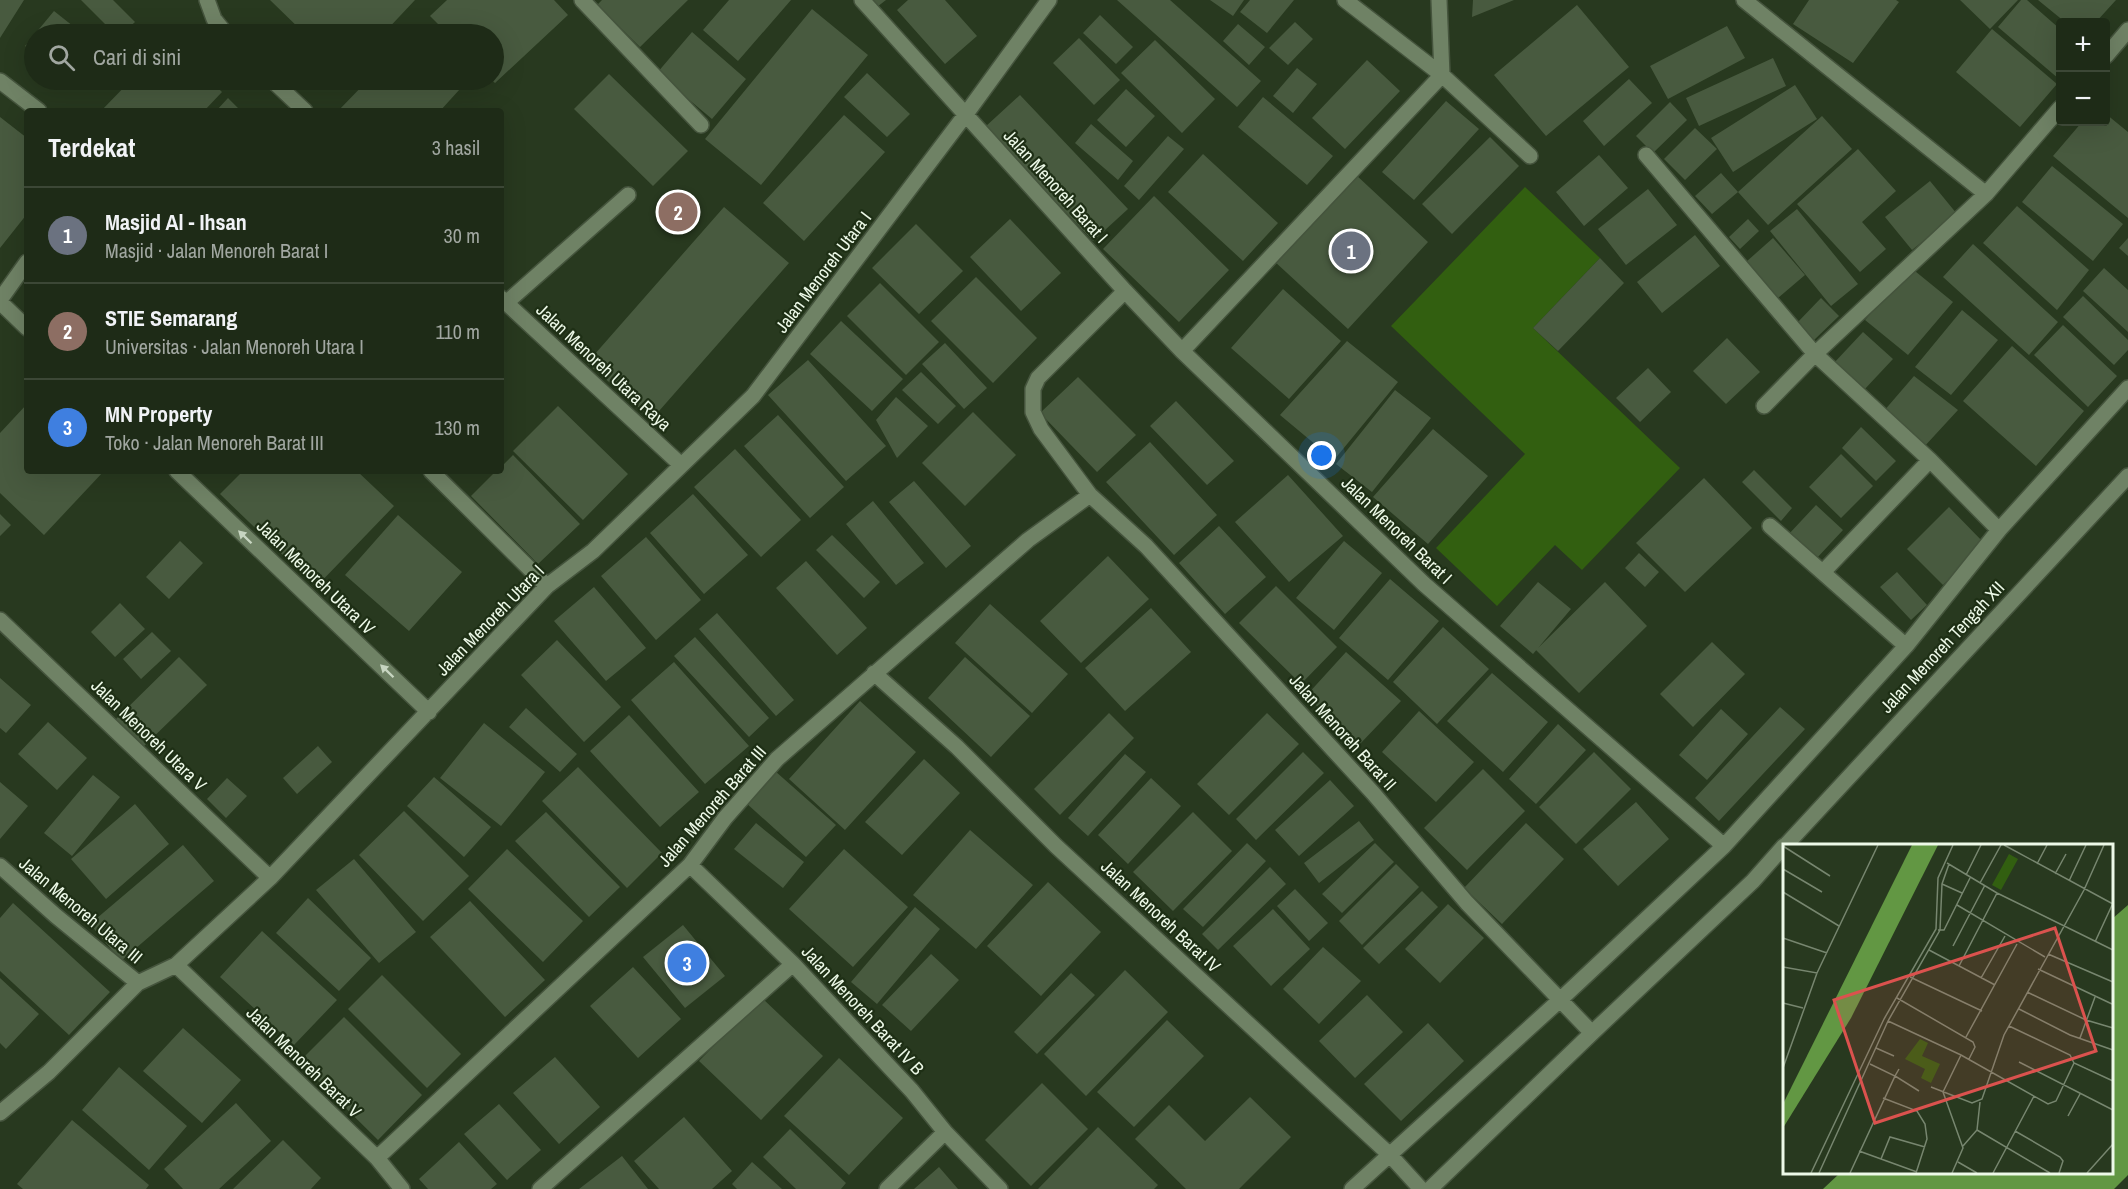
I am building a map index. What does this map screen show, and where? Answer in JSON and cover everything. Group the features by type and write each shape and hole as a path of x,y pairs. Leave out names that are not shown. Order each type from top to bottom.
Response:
{"street":[{"path":"207,0 218,24"},
{"path":"582,0 701,125"},
{"name":"Jalan Menoreh Barat I","path":"862,0 1182,351 1424,584 1724,846"},
{"name":"Jalan Menoreh Utara I","path":"0,1113 49,1072 138,983 176,965 270,878 547,586 593,551 753,396 1049,0"},
{"path":"1345,0 1442,75 1530,156"},
{"path":"1182,351 1442,75 1439,0"},
{"path":"1744,0 1986,194"},
{"path":"2110,51 2128,30"},
{"path":"0,81 35,108"},
{"path":"283,90 302,108"},
{"path":"1764,406 1815,354 1986,194 2056,114"},
{"path":"1646,155 1815,354 1930,460 1999,530"},
{"path":"504,301 628,195"},
{"path":"24,266 0,301 24,325"},
{"name":"Jalan Menoreh Barat II","path":"1125,291 1038,378 1033,389 1033,412 1041,429 1090,495 1146,546 1373,793 1467,903 1592,1032"},
{"name":"Jalan Menoreh Utara Raya","path":"504,301 680,465"},
{"path":"1352,1189 1561,999 1724,846 1906,646 1999,530 2128,388"},
{"path":"1823,572 1930,460"},
{"name":"Jalan Menoreh Utara IV","path":"180,474 429,712"},
{"path":"434,474 547,586"},
{"name":"Jalan Menoreh Tengah XII","path":"1787,844 2128,476"},
{"name":"Jalan Menoreh Barat III","path":"377,1158 690,865 725,818 777,759 1028,540 1090,495"},
{"path":"1770,526 1906,646"},
{"name":"Jalan Menoreh Utara V","path":"0,620 270,878"},
{"name":"Jalan Menoreh Barat IV","path":"874,673 957,747 1056,846 1390,1155 1421,1189"},
{"name":"Jalan Menoreh Tengah XII","path":"1430,1189 1592,1032 1753,881 1783,848"},
{"name":"Jalan Menoreh Barat IV B","path":"690,865 793,964 912,1091 945,1132 1000,1189"},
{"name":"Jalan Menoreh Utara III","path":"0,866 56,916 138,983"},
{"path":"540,1189 793,964"},
{"name":"Jalan Menoreh Barat V","path":"176,965 377,1158 402,1189"},
{"path":"887,1189 945,1132"}],"shaded area":[{"path":"1525,187 1600,258 1533,328 1680,468 1582,570 1555,545 1497,606 1436,548 1525,454 1391,326"},
{"path":"2128,905 2128,1175 2114,1189 1823,1189 1839,1174 2113,1174 2113,918"}],"building":[{"path":"0,0 24,0 0,38"},
{"path":"81,0 113,0 135,22 133,24 105,24"},
{"path":"270,0 415,0 392,24 295,24"},
{"path":"447,0 554,0 568,15 504,75 504,24 438,24 430,16"},
{"path":"602,0 688,0 640,47 597,5"},
{"path":"729,0 791,0 738,61 703,30"},
{"path":"871,0 886,0 877,7"},
{"path":"908,0 945,0 977,36 945,64 897,10"},
{"path":"1117,0 1170,0 1261,81 1237,107"},
{"path":"1210,0 1244,0 1233,16"},
{"path":"1250,0 1294,0 1267,33 1240,12"},
{"path":"1473,0 1514,0 1472,17"},
{"path":"1809,0 1896,0 1899,2 1853,63 1793,24"},
{"path":"1960,0 2018,0 1990,29"},
{"path":"2021,0 2027,0 2056,25 2056,76 1998,27"},
{"path":"2038,0 2116,0 2100,18 2060,18"},
{"path":"1577,5 1629,67 1546,136 1494,75"},
{"path":"812,9 868,55 761,185 705,139"},
{"path":"54,11 70,24 43,24"},
{"path":"1100,15 1133,47 1116,64 1083,33"},
{"path":"1295,22 1313,39 1288,65 1269,48"},
{"path":"1238,24 1265,47 1249,65 1223,41"},
{"path":"1727,26 1745,58 1668,99 1650,66"},
{"path":"1992,29 2056,85 2020,127 1956,72"},
{"path":"692,32 746,79 712,119 657,73"},
{"path":"1079,38 1120,80 1094,105 1053,63"},
{"path":"1155,40 1215,99 1182,133 1121,73"},
{"path":"1773,58 1786,86 1699,126 1686,98"},
{"path":"1367,60 1400,91 1345,149 1312,118"},
{"path":"1297,68 1317,84 1293,113 1273,96"},
{"path":"867,73 910,114 887,137 844,97"},
{"path":"609,74 688,151 653,186 574,109"},
{"path":"1629,79 1652,103 1604,146 1583,121"},
{"path":"1795,85 1817,119 1733,172 1711,138"},
{"path":"1126,89 1155,116 1126,147 1097,120"},
{"path":"121,90 220,90 222,92 207,108 104,108"},
{"path":"358,90 459,90 443,108 341,108"},
{"path":"1020,95 1128,209 1093,241 985,127"},
{"path":"1263,97 1333,156 1307,185 1238,127"},
{"path":"228,98 238,108 219,108"},
{"path":"1446,101 1479,129 1414,200 1382,172"},
{"path":"1670,102 1687,120 1653,153 1636,136"},
{"path":"844,115 885,152 804,241 763,203"},
{"path":"1822,116 1852,149 1768,225 1738,192"},
{"path":"0,117 24,136 24,218 0,248"},
{"path":"2110,117 2128,132 2128,218 2053,156 2079,126 2110,126"},
{"path":"1091,124 1133,161 1118,180 1075,143"},
{"path":"1695,128 1717,149 1685,180 1664,159"},
{"path":"1168,136 1184,149 1139,200 1124,186"},
{"path":"1490,137 1519,166 1452,234 1422,204"},
{"path":"1858,149 1896,191 1862,222 1886,249 1860,272 1797,204"},
{"path":"1203,154 1278,223 1243,261 1168,192"},
{"path":"1599,155 1628,188 1584,226 1556,192"},
{"path":"2052,166 2123,224 2093,261 2022,202"},
{"path":"1721,173 1738,192 1712,214 1695,196"},
{"path":"1355,174 1428,242 1348,329 1274,261"},
{"path":"1930,181 1957,214 1912,250 1885,217"},
{"path":"1648,189 1677,225 1626,265 1598,229"},
{"path":"1154,196 1229,270 1179,322 1103,249"},
{"path":"2017,206 2089,270 2057,310 1983,243"},
{"path":"724,207 789,263 652,419 587,363"},
{"path":"1797,209 1858,284 1831,306 1770,231"},
{"path":"1010,219 1061,273 1021,311 970,257"},
{"path":"1748,219 1759,231 1740,249 1729,237"},
{"path":"916,224 963,271 919,314 872,268"},
{"path":"1695,235 1720,266 1662,313 1637,282"},
{"path":"1773,238 1805,275 1778,298 1746,262"},
{"path":"2128,238 2128,256 2119,248"},
{"path":"1973,244 2058,322 2029,355 1943,277"},
{"path":"1600,258 1624,283 1558,351 1533,328"},
{"path":"1910,267 1953,302 1908,355 1865,320"},
{"path":"2104,268 2128,290 2128,332 2083,291"},
{"path":"976,277 1037,338 993,383 931,321"},
{"path":"880,283 939,342 906,375 847,316"},
{"path":"1283,289 1341,341 1289,399 1231,348"},
{"path":"2083,296 2128,340 2128,350 2114,365 2063,317"},
{"path":"1821,298 1839,316 1813,341 1796,324"},
{"path":"1962,310 1998,340 1951,395 1915,367"},
{"path":"841,321 903,379 872,411 810,354"},
{"path":"2063,325 2117,376 2088,407 2034,355"},
{"path":"1863,332 1893,359 1863,391 1833,364"},
{"path":"1727,338 1760,372 1726,404 1693,371"},
{"path":"1347,341 1398,382 1334,460 1280,415"},
{"path":"945,343 987,388 964,409 922,364"},
{"path":"2012,346 2084,411 2036,466 1963,401"},
{"path":"808,360 886,446 846,481 768,395"},
{"path":"1648,368 1671,392 1640,422 1616,398"},
{"path":"921,372 956,406 938,424 902,390"},
{"path":"1914,376 1958,410 1923,448 1883,412"},
{"path":"1078,377 1136,435 1097,472 1040,413"},
{"path":"1395,390 1431,418 1372,492 1336,464"},
{"path":"896,397 928,426 897,458 876,420"},
{"path":"1176,401 1234,461 1207,485 1150,426"},
{"path":"558,406 628,474 583,520 513,451"},
{"path":"24,407 24,474 101,474 44,535 0,493 0,433"},
{"path":"973,412 1016,455 965,506 922,463"},
{"path":"778,415 844,487 810,518 744,446"},
{"path":"1861,427 1896,461 1876,481 1842,448"},
{"path":"1433,429 1488,476 1428,544 1373,497"},
{"path":"1150,442 1217,515 1174,555 1106,482"},
{"path":"735,449 801,520 761,557 694,487"},
{"path":"1841,454 1873,486 1841,518 1809,487"},
{"path":"513,455 580,524 538,564 471,496 493,474 504,474 504,464"},
{"path":"1754,470 1792,508 1781,521 1742,482"},
{"path":"240,474 360,474 394,506 316,587 220,494"},
{"path":"1288,475 1343,536 1289,582 1235,522"},
{"path":"1704,478 1752,528 1685,592 1636,543"},
{"path":"914,481 971,546 946,568 889,502"},
{"path":"693,494 748,555 704,594 650,533"},
{"path":"873,501 924,563 896,585 846,524"},
{"path":"1816,505 1843,530 1816,559 1788,535"},
{"path":"1949,507 1984,543 1943,585 1907,549"},
{"path":"0,514 11,525 0,536"},
{"path":"398,515 462,572 409,631 345,575"},
{"path":"1219,526 1266,577 1225,614 1179,563"},
{"path":"832,535 880,582 864,598 816,550"},
{"path":"646,537 701,600 656,640 601,576"},
{"path":"180,541 203,563 169,599 146,577"},
{"path":"1344,541 1382,573 1334,630 1296,598"},
{"path":"1639,553 1659,572 1645,587 1625,568"},
{"path":"1108,556 1149,599 1081,663 1040,621"},
{"path":"806,561 867,628 837,655 776,588"},
{"path":"1897,572 1927,605 1911,620 1880,587"},
{"path":"1390,579 1439,621 1388,680 1339,638"},
{"path":"1538,582 1571,609 1533,654 1500,626"},
{"path":"1605,582 1647,626 1579,693 1536,650"},
{"path":"1276,586 1337,647 1301,684 1239,623"},
{"path":"594,587 646,648 606,681 554,621"},
{"path":"120,603 145,629 115,657 91,632"},
{"path":"990,604 1068,674 1032,713 955,643"},
{"path":"1151,608 1191,652 1125,711 1085,668"},
{"path":"717,613 794,700 776,716 699,629"},
{"path":"1443,627 1489,669 1437,724 1393,682"},
{"path":"152,632 171,651 141,679 123,659"},
{"path":"695,637 769,718 749,737 674,656"},
{"path":"557,640 621,707 584,742 521,675"},
{"path":"1712,642 1745,674 1693,727 1660,694"},
{"path":"1346,652 1401,701 1359,745 1306,696"},
{"path":"179,657 207,685 143,747 116,719"},
{"path":"965,657 1030,716 991,757 928,698"},
{"path":"674,662 749,746 705,784 631,700"},
{"path":"1492,673 1548,722 1503,772 1447,721"},
{"path":"0,678 31,705 6,733 0,728"},
{"path":"860,701 916,752 845,830 789,779"},
{"path":"1780,707 1805,729 1719,821 1695,798"},
{"path":"526,708 577,754 560,772 509,727"},
{"path":"1721,709 1748,734 1707,780 1679,755"},
{"path":"1419,711 1474,762 1436,802 1382,752"},
{"path":"1109,713 1134,738 1060,815 1034,789"},
{"path":"1267,713 1299,744 1229,815 1197,784"},
{"path":"629,715 699,792 660,827 590,751"},
{"path":"48,722 87,758 57,790 18,754"},
{"path":"484,723 545,772 501,826 440,778"},
{"path":"1558,724 1586,750 1536,804 1509,779"},
{"path":"318,746 332,762 297,794 283,778"},
{"path":"1303,752 1324,773 1256,840 1236,819"},
{"path":"1594,752 1631,789 1576,844 1539,807"},
{"path":"1125,754 1146,772 1088,836 1068,818"},
{"path":"924,759 960,793 902,855 865,822"},
{"path":"578,767 662,853 627,888 542,801"},
{"path":"1483,769 1525,811 1467,870 1424,828"},
{"path":"775,771 836,825 806,857 745,802"},
{"path":"93,775 120,797 72,856 44,833"},
{"path":"434,777 491,827 464,857 407,806"},
{"path":"227,778 247,796 226,818 207,799"},
{"path":"1151,778 1181,806 1128,864 1098,835"},
{"path":"1330,780 1354,806 1299,856 1275,830"},
{"path":"0,782 28,806 0,839"},
{"path":"1636,802 1669,839 1618,886 1583,849"},
{"path":"135,804 169,844 106,899 71,859"},
{"path":"404,811 469,876 423,921 359,855"},
{"path":"546,812 620,887 589,917 515,841"},
{"path":"1193,812 1232,851 1173,911 1133,872"},
{"path":"1359,821 1374,840 1319,883 1304,863"},
{"path":"756,823 804,862 783,888 734,849"},
{"path":"1526,823 1564,859 1502,924 1464,888"},
{"path":"970,830 1033,885 976,949 913,895"},
{"path":"1247,843 1266,861 1203,927 1183,909"},
{"path":"1375,843 1394,862 1342,913 1322,894"},
{"path":"183,845 214,881 121,961 90,924"},
{"path":"507,849 583,921 543,962 468,889"},
{"path":"844,849 908,907 853,967 789,909"},
{"path":"354,859 416,932 379,963 316,890"},
{"path":"1396,864 1419,887 1362,945 1339,921"},
{"path":"1270,867 1286,884 1218,950 1202,934"},
{"path":"1048,882 1101,932 1041,996 987,946"},
{"path":"1295,889 1328,923 1309,941 1277,906"},
{"path":"1422,891 1438,907 1379,964 1363,948"},
{"path":"308,898 371,958 339,991 276,933"},
{"path":"470,901 545,980 505,1017 430,937"},
{"path":"13,903 110,992 69,1035 0,971 0,918"},
{"path":"1448,904 1484,938 1440,983 1405,949"},
{"path":"915,907 940,929 877,1004 851,982"},
{"path":"1273,909 1310,949 1271,986 1233,946"},
{"path":"683,925 725,976 685,1008 643,957"},
{"path":"262,931 337,1000 294,1045 220,977"},
{"path":"1323,947 1361,981 1319,1024 1283,989"},
{"path":"931,954 959,980 911,1031 882,1005"},
{"path":"633,967 681,1019 638,1058 590,1006"},
{"path":"1125,970 1168,1012 1086,1096 1044,1054"},
{"path":"1071,973 1095,995 1037,1054 1014,1032"},
{"path":"382,975 461,1054 427,1088 348,1009"},
{"path":"0,978 39,1014 6,1049 0,1043"},
{"path":"1367,995 1403,1032 1355,1078 1319,1041"},
{"path":"761,997 823,1056 761,1120 699,1061"},
{"path":"344,1017 422,1095 378,1140 299,1062"},
{"path":"1167,1020 1204,1056 1134,1127 1097,1092"},
{"path":"1428,1023 1464,1061 1401,1121 1364,1084"},
{"path":"183,1028 241,1080 202,1123 143,1071"},
{"path":"555,1057 600,1107 559,1144 513,1093"},
{"path":"839,1058 903,1118 849,1175 784,1116"},
{"path":"119,1067 187,1126 149,1170 82,1110"},
{"path":"1042,1083 1088,1129 1031,1186 985,1140"},
{"path":"1250,1097 1291,1137 1239,1189 1186,1189 1135,1139 1169,1105 1205,1141"},
{"path":"236,1103 271,1141 219,1189 183,1189 164,1169"},
{"path":"499,1104 541,1150 507,1180 464,1134"},
{"path":"684,1117 732,1171 712,1189 659,1189 634,1161"},
{"path":"72,1120 149,1185 146,1189 23,1189 17,1184"},
{"path":"1098,1127 1158,1185 1154,1189 1038,1189"},
{"path":"790,1129 846,1183 841,1189 796,1189 763,1157"},
{"path":"283,1140 321,1178 311,1189 233,1189"},
{"path":"459,1142 497,1184 491,1189 428,1189 419,1179"},
{"path":"622,1156 648,1189 579,1189"},
{"path":"752,1162 782,1189 737,1189 732,1184"},
{"path":"939,1167 958,1189 914,1189"}],"place":[{"name":"STIE Semarang","path":"678,212"},
{"name":"Masjid Al - Ihsan","path":"1351,251"},
{"name":"MN Property","path":"687,963"}]}
